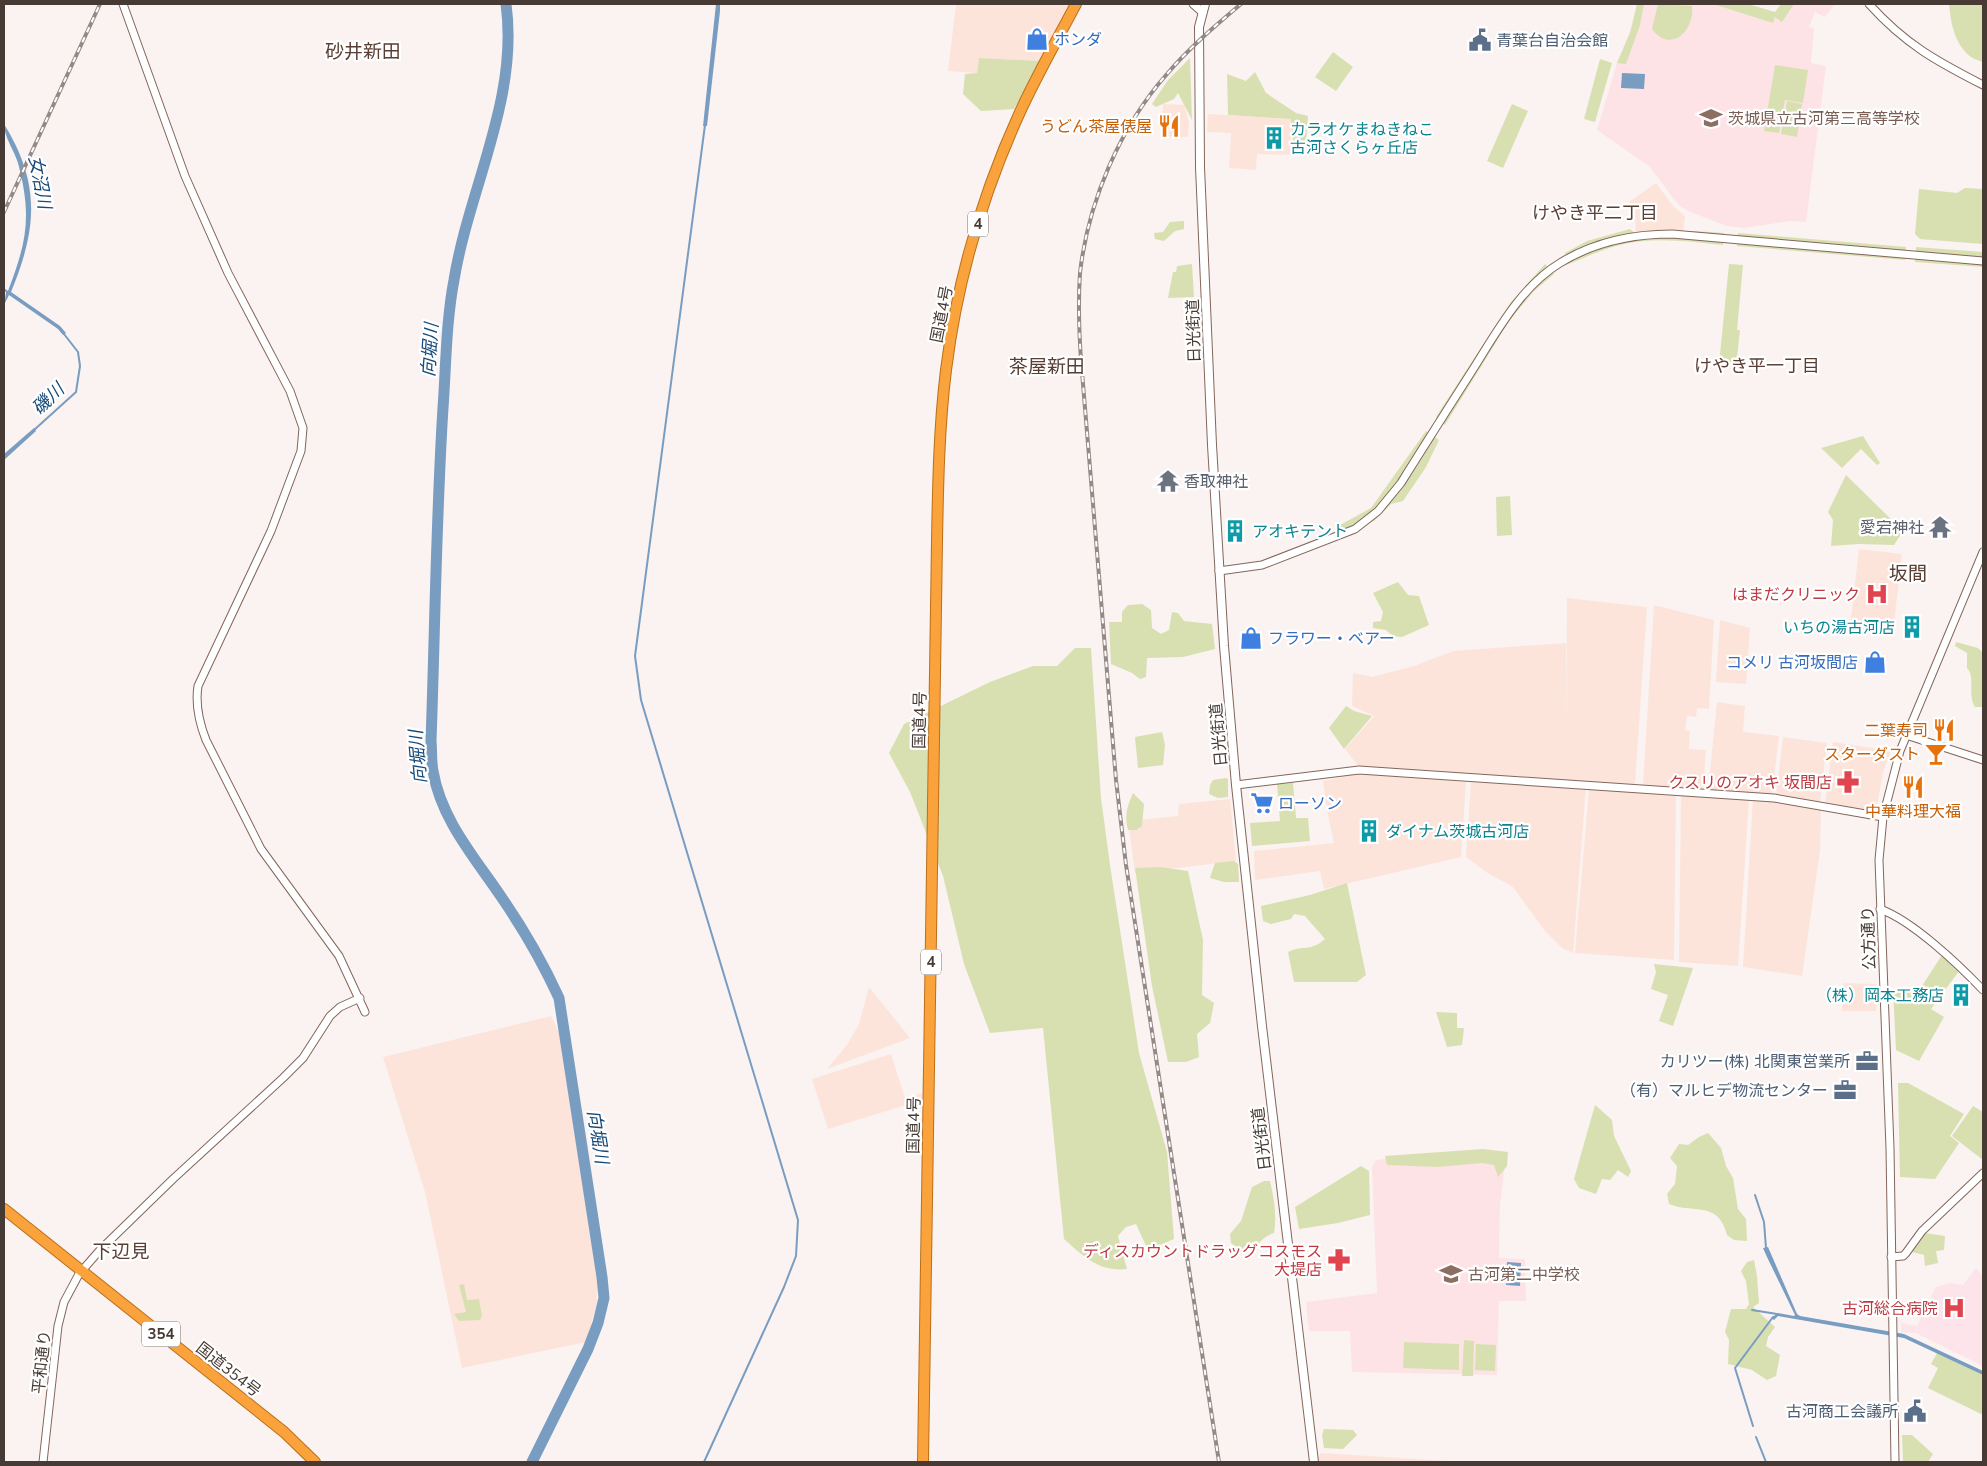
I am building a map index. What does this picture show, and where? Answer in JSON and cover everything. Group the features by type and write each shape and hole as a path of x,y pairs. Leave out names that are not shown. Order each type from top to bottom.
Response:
{"highway":[{"name":"国道4号","path":"923,1462 936,540 943,394 958,299 967,260 990,189 1021,111 1076,4"},
{"name":"国道354号","path":"4,1209 284,1432 315,1462"}],"main road":[{"name":"日光街道","path":"1203,7 1199,27 1197,80 1219,571 1236,785 1264,1043 1314,1462"}],"street":[{"path":"123,4 185,176 228,274 298,408 302,428 300,451 271,531 198,686 196,708 209,748 262,849 339,956 365,1012"},
{"path":"1193,4 1203,7"},
{"path":"1869,4 1887,23 1914,46 1983,85"},
{"path":"1219,571 1262,565 1333,539 1368,521 1396,490 1510,312 1539,280 1559,263 1592,247 1635,236 1672,234 1983,261"},
{"name":"公方通り","path":"1894,1462 1890,1132 1879,860 1883,817 1890,781 1906,735 1983,552"},
{"path":"1906,735 1983,760"},
{"path":"1236,785 1359,770 1774,798 1883,817"},
{"path":"1880,909 1938,948 1983,990"},
{"name":"平和通り","path":"43,1462 58,1326 64,1302 82,1271 100,1250 173,1179 303,1058 330,1016 340,1007 360,998"},
{"path":"1891,1257 1903,1256 1922,1231 1983,1173"}],"shaded area":[{"path":"956,4 1072,4 1041,61 979,58 977,73 948,71"},
{"name":"茨城県立古河第三高等学校","path":"1637,4 1737,4 1780,18 1791,4 1835,4 1825,17 1815,12 1809,27 1814,28 1811,63 1826,66 1806,222 1790,221 1744,228 1727,226 1693,213 1681,207 1650,167 1597,130 1617,63 1633,24"},
{"path":"1163,104 1184,105 1189,122 1188,137 1161,136"},
{"path":"1208,114 1292,119 1290,155 1257,154 1256,170 1229,168 1231,133 1207,132"},
{"path":"1656,183 1673,206 1685,216 1683,233 1636,235 1635,211 1629,202"},
{"path":"1859,549 1902,554 1893,632 1850,627"},
{"path":"1567,598 1647,607 1635,784 1360,768 1345,749 1374,716 1352,706 1353,673 1372,677 1414,666 1453,651 1566,643 1566,742"},
{"path":"1654,605 1714,620 1709,709 1697,708 1696,717 1687,716 1685,730 1690,731 1689,749 1706,750 1703,790 1643,785"},
{"path":"1720,620 1750,628 1746,684 1716,682"},
{"path":"1717,702 1745,706 1743,732 1779,736 1772,796 1708,791"},
{"path":"1783,737 1827,743 1820,803 1776,796"},
{"path":"1833,742 1891,751 1883,772 1876,812 1825,804"},
{"path":"1361,773 1466,782 1461,857 1324,889 1320,871 1255,880 1254,851 1334,843 1323,781"},
{"path":"1471,782 1586,788 1573,953 1562,948 1545,931 1513,887 1486,872 1466,857"},
{"path":"1589,788 1676,794 1674,960 1575,953"},
{"path":"1681,793 1749,799 1738,966 1679,962"},
{"path":"1753,798 1821,807 1820,851 1802,976 1743,967"},
{"path":"1230,799 1236,861 1135,873 1128,821 1178,816 1179,804"},
{"path":"1843,983 1876,984 1876,1011 1842,1011"},
{"path":"869,987 910,1038 827,1069 847,1045 859,1024"},
{"path":"551,1016 560,1034 570,1073 597,1268 597,1303 586,1342 462,1368 425,1192 383,1057"},
{"path":"891,1054 905,1098 922,1093 922,1100 828,1129 812,1079"},
{"name":"古河第二中学校","path":"1506,1154 1500,1206 1499,1258 1525,1259 1526,1301 1499,1301 1497,1375 1352,1372 1350,1331 1309,1331 1306,1302 1377,1293 1372,1167 1376,1160 1409,1156"},
{"name":"古河総合病院","path":"1976,1268 1983,1276 1983,1366 1916,1333 1901,1332 1901,1323 1917,1326 1936,1287 1950,1283 1963,1285"},
{"path":"1321,1453 1464,1462 1319,1462 1318,1457"}],"green space":[{"path":"1637,4 1644,4 1640,25 1626,64 1617,63 1630,33"},
{"path":"1658,4 1692,6 1690,24 1680,36 1666,39 1659,36 1652,29"},
{"path":"1713,4 1748,4 1775,12 1781,4 1794,4 1782,22 1775,17 1773,23"},
{"path":"1949,4 1983,4 1983,62 1974,59 1961,47 1951,22"},
{"path":"1333,52 1353,67 1336,91 1315,77"},
{"path":"979,58 1041,61 1014,109 981,111 963,94 965,74 977,73"},
{"path":"1190,58 1192,120 1178,93 1174,99 1156,107 1152,104 1168,80"},
{"path":"1600,59 1612,63 1595,122 1584,119"},
{"path":"1775,65 1808,70 1803,103 1785,100 1779,133 1764,131"},
{"path":"1255,72 1266,93 1296,113 1308,116 1306,142 1293,141 1291,119 1228,115 1227,74 1246,81"},
{"path":"1787,101 1802,104 1797,137 1781,134"},
{"path":"1512,104 1528,111 1503,168 1487,161"},
{"path":"1965,188 1983,189 1983,244 1920,239 1915,234 1919,189 1957,193"},
{"path":"1184,221 1184,229 1175,231 1164,241 1155,239 1154,233 1163,232 1170,222"},
{"path":"1630,229 1640,238 1685,237 1693,231 1724,233 1723,245 1669,240 1642,241 1609,248 1566,265 1565,253 1587,241"},
{"path":"1738,233 1906,247 1905,260 1737,246"},
{"path":"1916,247 1983,252 1983,267 1915,262"},
{"path":"1192,264 1194,297 1168,298 1173,272 1176,272 1177,266"},
{"path":"1545,264 1554,274 1534,291 1509,321 1445,425 1436,417 1510,303"},
{"path":"1729,264 1743,265 1737,330 1740,330 1736,366 1719,364"},
{"path":"1426,431 1439,440 1426,467 1403,501 1391,504 1374,521 1342,531 1340,525 1371,508"},
{"path":"1863,436 1880,463 1877,465 1861,449 1842,468 1821,448"},
{"path":"1846,475 1903,531 1894,545 1858,544 1831,546 1833,520 1828,512"},
{"path":"1510,496 1512,535 1497,536 1496,497"},
{"path":"1398,582 1408,595 1419,596 1429,625 1402,637 1393,636 1386,630 1373,628 1373,622 1381,621 1383,612 1373,593"},
{"path":"1142,604 1151,610 1152,628 1161,634 1169,630 1172,612 1178,613 1184,621 1212,624 1215,649 1183,657 1147,658 1146,677 1140,679 1132,673 1111,664 1109,622 1122,622 1122,612 1128,605"},
{"path":"1956,642 1978,648 1983,653 1983,707 1975,707 1972,696 1971,676 1967,668 1967,653 1955,646"},
{"path":"1075,648 1091,648 1101,798 1110,865 1139,1053 1167,1152 1174,1239 1148,1250 1136,1224 1126,1227 1118,1236 1127,1269 1100,1266 1085,1257 1064,1239 1043,1028 990,1033 964,964 943,876 910,792 889,753 904,724 990,682 1033,666 1057,666"},
{"path":"1346,706 1354,711 1372,716 1344,749 1329,728"},
{"path":"1162,732 1165,745 1163,765 1138,768 1135,737"},
{"path":"1228,779 1228,797 1218,798 1209,794 1210,785 1213,780"},
{"path":"1293,783 1296,818 1308,818 1310,841 1252,846 1250,823 1280,821 1277,784"},
{"path":"1133,793 1144,804 1142,826 1136,830 1128,830 1127,811"},
{"path":"1234,861 1238,864 1239,882 1224,882 1210,878 1215,863"},
{"path":"1160,867 1188,871 1203,940 1202,995 1214,1003 1210,1023 1197,1034 1199,1057 1186,1062 1168,1062 1152,986 1135,868"},
{"path":"1347,883 1366,975 1357,982 1294,982 1288,952 1315,946 1325,939 1305,916 1294,914 1291,919 1271,924 1263,921 1261,906 1310,895"},
{"path":"1942,955 1959,971 1931,1009 1944,1017 1919,1061 1896,1050 1893,990 1918,992"},
{"path":"1654,964 1693,968 1673,1026 1659,1021 1668,995 1651,989 1656,972"},
{"path":"1436,1012 1457,1013 1457,1028 1464,1028 1462,1045 1447,1047"},
{"path":"1898,1083 1908,1083 1964,1114 1950,1136 1959,1143 1935,1179 1900,1177"},
{"path":"1595,1105 1612,1120 1614,1136 1631,1171 1628,1177 1618,1170 1610,1180 1602,1179 1596,1194 1579,1188 1574,1179"},
{"path":"1973,1106 1983,1112 1983,1160 1952,1136"},
{"path":"1708,1133 1721,1148 1726,1166 1733,1178 1738,1209 1746,1219 1747,1241 1734,1240 1727,1235 1723,1224 1711,1212 1669,1204 1667,1194 1675,1184 1677,1166 1670,1158 1679,1144 1688,1145"},
{"path":"1483,1149 1508,1152 1507,1166 1498,1177 1494,1165 1482,1163 1438,1167 1387,1165 1385,1156"},
{"path":"1361,1166 1369,1171 1370,1215 1338,1223 1299,1229 1295,1207"},
{"path":"1264,1181 1270,1181 1273,1194 1274,1233 1265,1237 1251,1249 1242,1252 1231,1243 1230,1234 1241,1221 1252,1187"},
{"path":"1925,1233 1945,1236 1944,1250 1936,1251 1938,1263 1925,1266 1924,1255 1912,1252"},
{"path":"1754,1260 1759,1303 1753,1307 1775,1327 1768,1337 1766,1346 1780,1355 1776,1376 1767,1380 1752,1370 1728,1364 1729,1340 1725,1332 1731,1309 1746,1309 1749,1304 1746,1281 1741,1271 1747,1262"},
{"path":"464,1284 467,1300 479,1299 482,1316 480,1320 459,1321 454,1314 466,1312 459,1285"},
{"path":"1464,1340 1474,1341 1473,1376 1462,1376"},
{"path":"1404,1342 1459,1344 1459,1370 1403,1368"},
{"path":"1476,1344 1496,1345 1495,1371 1475,1370"},
{"path":"1937,1353 1983,1375 1983,1415 1928,1388 1938,1368 1931,1364"},
{"path":"1324,1429 1353,1430 1357,1435 1343,1449 1324,1448 1322,1435"},
{"path":"1902,1435 1912,1435 1933,1454 1928,1462 1903,1462"}],"water":[{"path":"716,4 720,4 720,11 707,126 703,126"},
{"path":"1622,73 1645,74 1644,89 1621,88"},
{"path":"4,124 16,146 24,167 31,207 26,248 11,292 60,326 66,333 63,335 58,329 9,295 4,305 6,293 4,288 8,291 20,257 26,214 18,163 7,139"},
{"path":"34,428 36,431 4,460 4,454"},
{"path":"1768,1247 1797,1314 1800,1316 1904,1334 1983,1371 1983,1375 1904,1338 1778,1316 1774,1320 1771,1318 1778,1313 1795,1315 1763,1248"},
{"path":"1507,1262 1521,1263 1520,1286 1506,1285"}],"waterway":[{"name":"向堀川","path":"506,4 508,39 499,109 461,246 449,312 439,491 431,741 432,767 437,789 451,822 525,934 559,998 602,1277 604,1298 598,1323 588,1349 532,1462"},
{"path":"704,1462 784,1287 796,1256 798,1220 641,700 635,656 705,125"},
{"name":"磯川","path":"34,430 76,392 80,366 78,352 64,334"},
{"path":"1755,1195 1764,1222 1766,1248"},
{"path":"1752,1310 1777,1314"},
{"path":"1753,1426 1735,1368 1773,1317"},
{"path":"1756,1437 1766,1462"}],"railway":[{"path":"4,212 100,4"},
{"path":"1219,1462 1126,865 1116,780 1081,360 1079,295 1080,273 1090,219 1109,167 1121,142 1150,95 1175,64 1241,4"}],"place":[{"name":"ホンダ","path":"1037,39"},
{"name":"青葉台自治会館","path":"1480,40"},
{"name":"茨城県立古河第三高等学校","path":"1711,118"},
{"name":"うどん茶屋俵屋","path":"1169,126"},
{"name":"カラオケまねきねこ 古河さくらヶ丘店","path":"1274,138"},
{"name":"香取神社","path":"1168,481"},
{"name":"愛宕神社","path":"1940,527"},
{"name":"アオキテント","path":"1235,531"},
{"name":"はまだクリニック","path":"1877,594"},
{"name":"いちの湯古河店","path":"1912,627"},
{"name":"フラワー・ベアー","path":"1251,638"},
{"name":"コメリ 古河坂間店","path":"1875,662"},
{"name":"二葉寿司","path":"1944,730"},
{"name":"スターダスト","path":"1936,754"},
{"name":"クスリのアオキ 坂間店","path":"1848,782"},
{"name":"中華料理大福","path":"1913,787"},
{"name":"ローソン","path":"1262,803"},
{"name":"ダイナム茨城古河店","path":"1369,831"},
{"name":"（株）岡本工務店","path":"1961,995"},
{"name":"カリツー(株) 北関東営業所","path":"1867,1061"},
{"name":"（有）マルヒデ物流センター","path":"1845,1090"},
{"name":"ディスカウントドラッグコスモス 大堤店","path":"1339,1260"},
{"name":"古河第二中学校","path":"1451,1274"},
{"name":"古河総合病院","path":"1954,1308"},
{"name":"古河商工会議所","path":"1915,1411"}],"district":[{"name":"砂井新田","path":"363,51"},
{"name":"けやき平二丁目","path":"1595,213"},
{"name":"茶屋新田","path":"1047,366"},
{"name":"けやき平一丁目","path":"1757,366"},
{"name":"坂間","path":"1908,573"},
{"name":"下辺見","path":"121,1251"}],"water label":[{"name":"女沼川","path":"40,182"}]}
